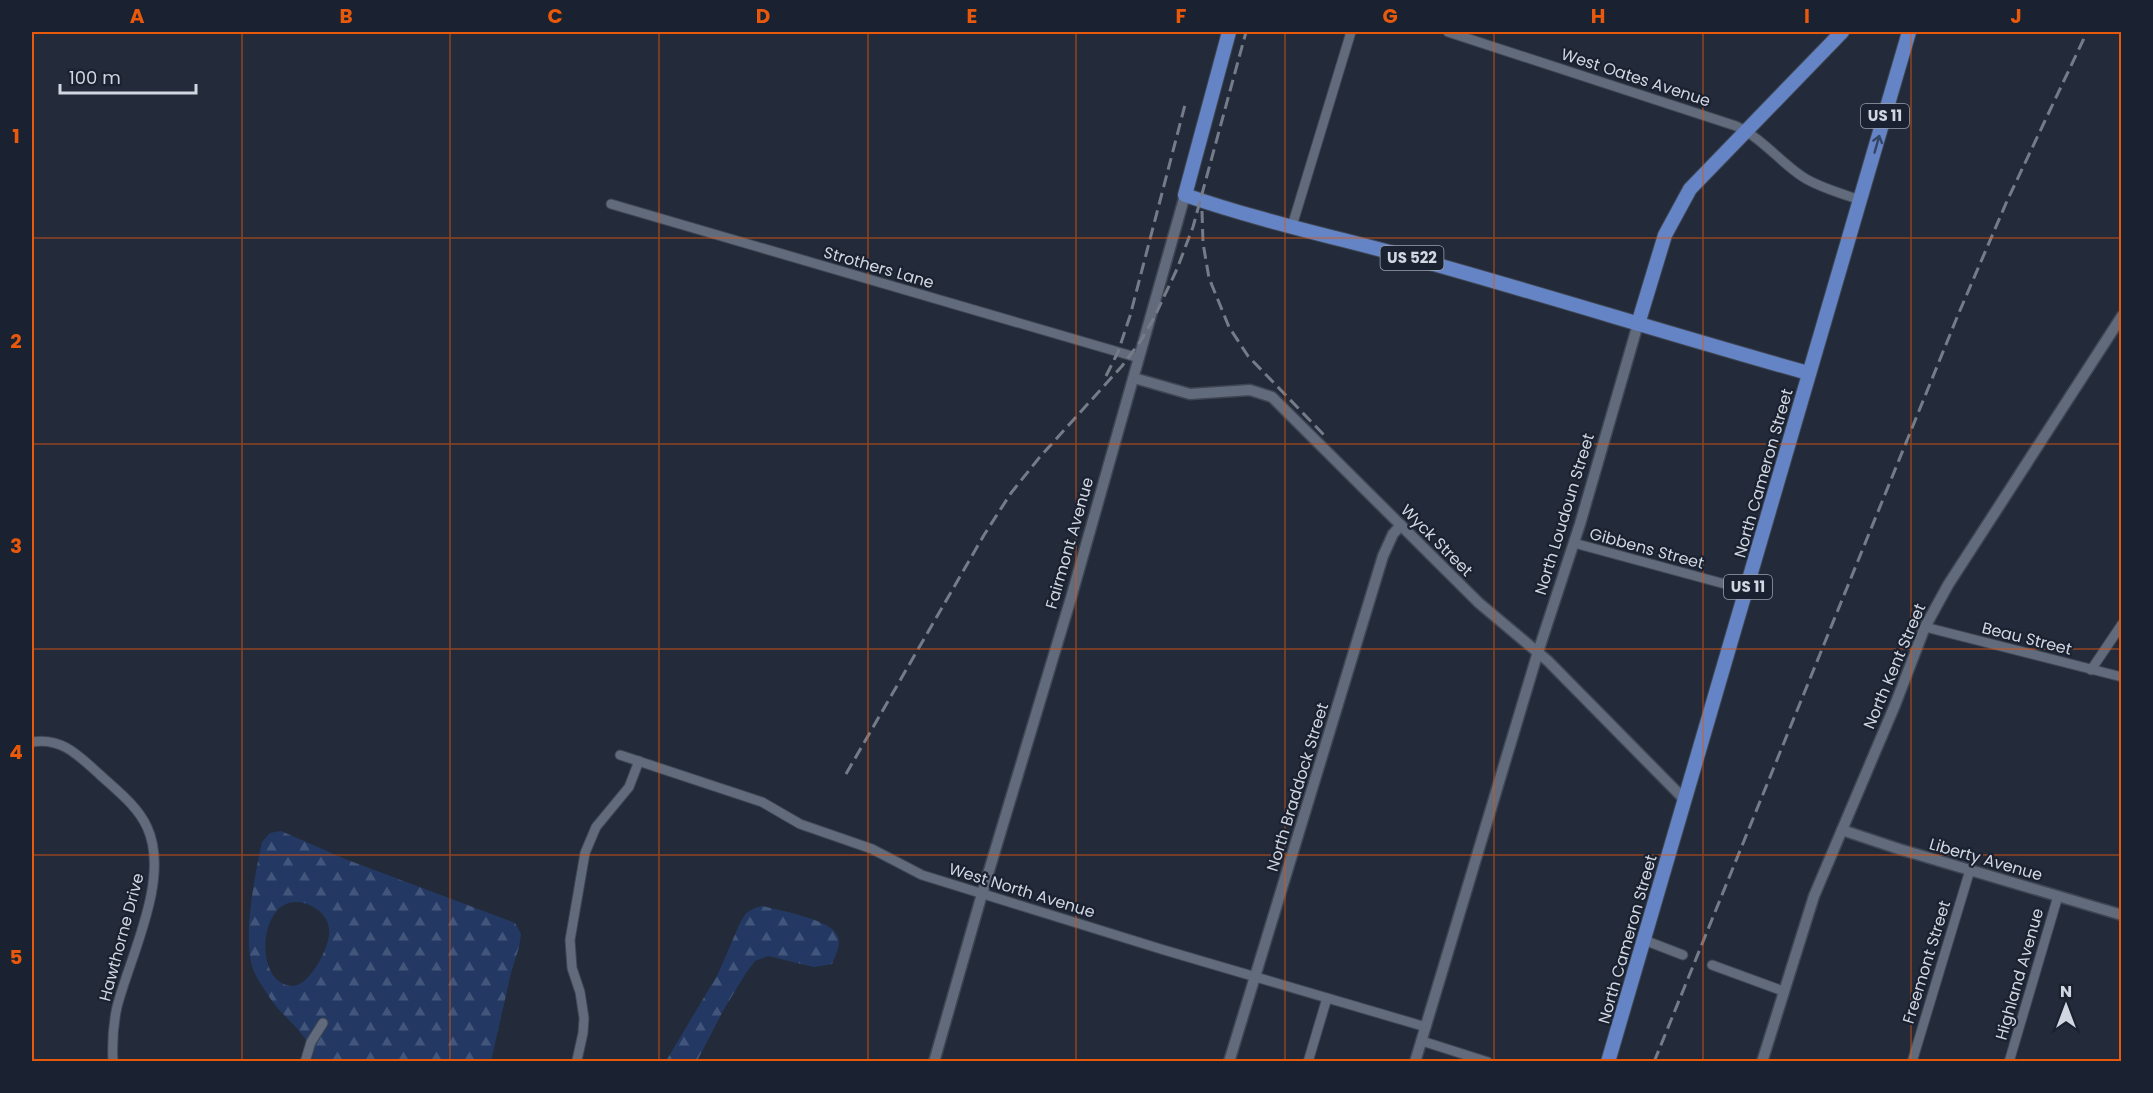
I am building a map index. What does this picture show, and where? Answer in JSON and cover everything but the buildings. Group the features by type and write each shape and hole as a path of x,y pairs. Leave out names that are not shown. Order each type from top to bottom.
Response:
{"main road":[{"name":"Fairmont Avenue","path":"1185,195 1229,32"},
{"name":"North Loudoun Street","path":"1638,324 1665,235 1681,202 1707,170 1842,32"},
{"name":"North Cameron Street","path":"1608,1062 1909,32"},
{"name":"US 522","path":"1185,195 1638,324"},
{"path":"1638,324 1808,373"}],"street":[{"path":"1292,226 1351,32"},
{"name":"West Oates Avenue","path":"1448,32 1746,130"},
{"path":"1746,130 1804,177 1818,185 1860,200"},
{"name":"Fairmont Avenue","path":"934,1062 1071,598 1185,195"},
{"name":"Strothers Lane","path":"611,204 1139,358"},
{"name":"North Kent Street","path":"1762,1062 1814,896 1924,627 1948,585 2121,316"},
{"name":"North Loudoun Street","path":"1415,1062 1538,652 1574,543 1638,324"},
{"name":"Wyck Street","path":"1134,378 1190,394 1250,390 1272,397 1479,603 1538,652 1685,800"},
{"name":"North Braddock Street","path":"1229,1062 1383,556 1393,534 1401,525"},
{"name":"Gibbens Street","path":"1574,543 1747,590"},
{"path":"2091,670 2121,624"},
{"name":"Beau Street","path":"1924,627 2121,677"},
{"name":"Hawthorne Drive","path":"32,742 57,742 76,753 126,799 146,824 151,836 154,875 148,904 117,1009 113,1030 113,1062"},
{"name":"West North Avenue","path":"620,755 762,802 800,824 872,849 922,875 1426,1027"},
{"path":"577,1060 584,1018 580,992 572,968 570,940 585,853 596,827 629,787 639,761"},
{"name":"Liberty Avenue","path":"1842,830 2121,915"},
{"name":"Freemont Street","path":"1912,1062 1970,870"},
{"name":"Highland Avenue","path":"2009,1062 2058,896"},
{"path":"1644,940 1683,955"},
{"path":"1712,965 1783,991"},
{"path":"1308,1062 1327,998"},
{"path":"305,1062 311,1042 323,1023"},
{"path":"1422,1041 1488,1062"}],"green space":[{"path":"281,831 345,859 515,923 521,934 519,947 491,1061 313,1061 307,1042 276,1006 252,966 249,922 253,887 262,842 270,833","holes":["289,903 305,903 322,914 328,923 329,935 323,954 312,972 306,980 292,986 280,982 272,973 267,962 265,948 267,934 270,921 277,911"]},
{"path":"762,906 816,921 834,931 839,944 832,964 814,967 768,956 755,961 724,1009 697,1061 666,1061 718,974 746,913"}],"railway":[{"path":"846,774 984,535 1011,493 1039,458 1122,366 1154,318 1177,269 1193,227 1246,32"},
{"path":"1654,1062 1958,315 2007,201 2087,32"},
{"path":"1106,376 1118,352 1130,316 1186,101"},
{"path":"1202,211 1203,243 1209,278 1229,327 1248,356 1324,435"}]}
